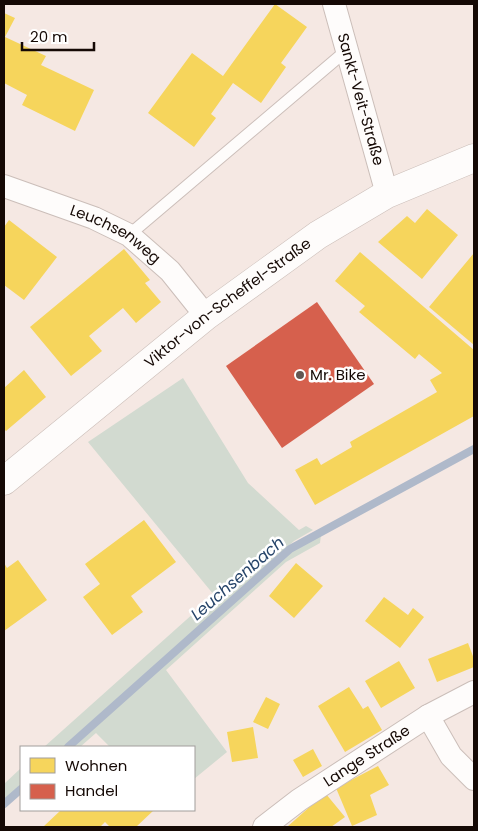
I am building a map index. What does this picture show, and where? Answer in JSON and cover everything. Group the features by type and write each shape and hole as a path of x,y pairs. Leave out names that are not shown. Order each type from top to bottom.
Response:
{"street":[{"name":"Sankt-Veit-Straße","path":"334,4 387,194"},
{"name":"Viktor-von-Scheffel-Straße","path":"4,481 206,316 318,235 387,194 474,158"},
{"name":"Leuchsenweg","path":"4,186 94,218 129,235 170,270 206,316"},
{"name":"Lange Straße","path":"264,827 299,800 428,716 474,692"},
{"path":"428,716 451,756 474,780"}],"lane":[{"path":"129,235 347,50"}],"shaded area":[{"path":"183,378 248,483 299,530 306,526 313,530 294,541 64,746 45,746 214,595 88,442"},
{"path":"321,535 320,543 286,562 166,670 227,752 195,778 195,746 109,746 96,733 81,746 73,746 291,551"},
{"path":"20,769 20,785 4,800 4,784"}],"building: Wohnen":[{"path":"275,4 307,27 281,63 286,67 261,103 233,83 211,114 216,118 194,147 148,113 192,53 223,76"},
{"path":"4,13 15,18 5,37 46,56 41,65 94,90 75,131 22,105 27,95 4,83"},
{"path":"427,209 458,235 422,279 378,242 407,216 415,223"},
{"path":"9,220 57,257 24,300 4,285 4,227"},
{"path":"124,249 150,280 145,283 161,302 136,323 123,308 89,336 102,351 71,376 30,327"},
{"path":"360,252 474,350 474,416 315,505 295,470 317,458 321,465 352,447 350,442 437,392 430,380 442,373 419,354 415,359 359,312 365,306 335,281"},
{"path":"474,253 474,345 429,307"},
{"path":"24,370 46,397 6,431 4,429 4,388"},
{"path":"144,520 176,562 131,596 143,612 112,635 83,597 100,584 85,564"},
{"path":"18,560 47,600 4,631 4,563 7,568"},
{"path":"296,563 323,586 294,618 269,596"},
{"path":"384,597 408,615 413,608 424,617 400,648 365,621"},
{"path":"468,643 474,659 474,667 437,682 428,659"},
{"path":"399,661 415,688 381,708 365,681"},
{"path":"349,687 363,709 368,706 382,730 345,752 318,706"},
{"path":"266,697 280,704 268,729 253,722"},
{"path":"253,727 258,758 232,762 227,732"},
{"path":"313,749 322,766 303,777 293,760"},
{"path":"378,766 389,785 370,795 377,815 352,826 336,788"},
{"path":"326,794 345,817 331,827 287,827 314,803"},
{"path":"60,811 153,811 136,827 110,827 105,822 100,827 43,827"}],"building: Handel":[{"name":"Mr. Bike","path":"317,302 374,384 282,448 226,366"}],"waterway":[{"name":"Leuchsenbach","path":"69,746 290,549 474,449"},
{"name":"Leuchsenbach","path":"4,804 20,790"}],"place":[{"name":"Mr. Bike","path":"300,375"}]}
